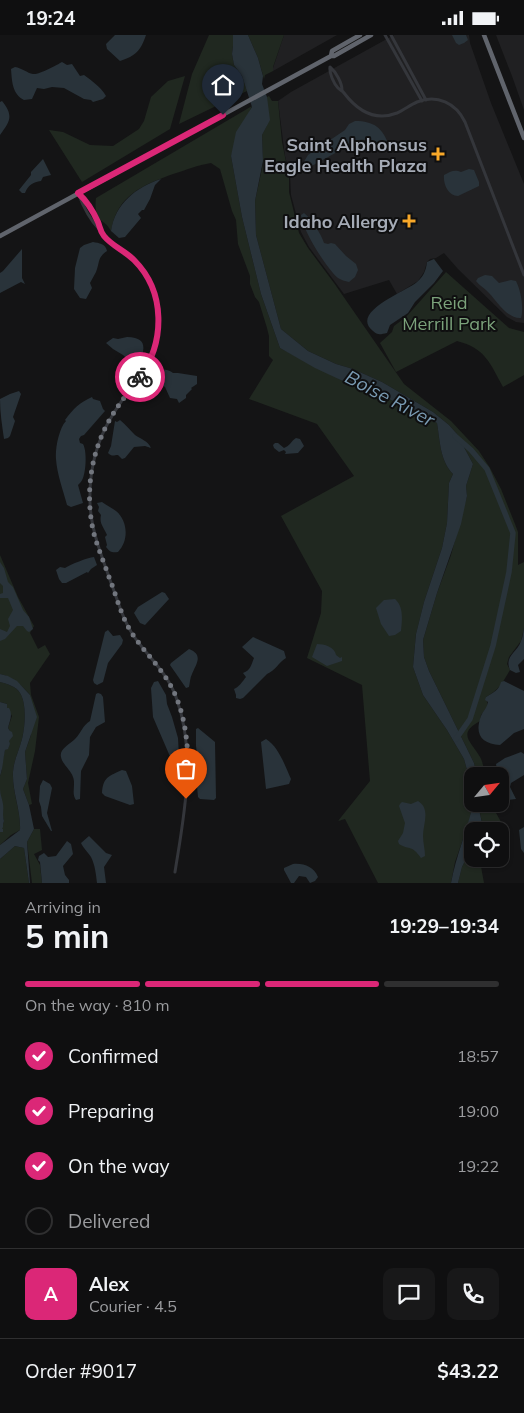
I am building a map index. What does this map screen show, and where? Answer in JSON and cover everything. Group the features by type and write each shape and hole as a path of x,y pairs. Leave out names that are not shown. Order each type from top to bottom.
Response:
{"highway":[{"path":"331,56 332,51 360,35"},
{"path":"484,35 524,139"},
{"path":"0,236 370,36"}],"street":[{"path":"370,36 376,35"},
{"path":"385,35 424,100"},
{"path":"391,35 424,100"},
{"path":"326,59 342,85 342,90 353,104 367,113 388,116 415,103 434,99 449,103 455,108 463,117 524,275"},
{"path":"78,193 86,201 106,238 135,261 143,271 154,292 159,315 158,337 150,361 112,415 98,445 92,471 90,501 94,534 124,617 134,636 168,681 181,714 187,750 188,774 175,872"}],"shaded area":[{"path":"284,35 337,35 273,71"},
{"path":"394,35 469,35 470,43 491,103 524,184 524,323 516,322 507,317 444,253 430,259 418,281 397,294 389,280 344,294 309,247 301,232 291,195 290,175 285,156 278,101"},
{"path":"496,35 524,35 524,110 512,76"}],"green space":[{"path":"209,35 233,35 232,54 234,65 242,76 247,91 179,124 192,74"},
{"path":"248,35 284,35 273,71 265,75 264,79 258,58"},
{"path":"185,76 170,129 82,182 49,130 63,132 90,145 113,146 139,129 144,121 151,97 168,81"},
{"path":"269,96 272,101 278,101 282,142 289,177 289,192 299,233 404,384 451,421 479,451 501,489 518,532 518,565 524,562 524,628 521,641 509,657 507,664 510,670 497,689 486,697 488,706 481,715 480,721 467,734 481,759 483,767 475,767 429,671 424,657 423,640 451,555 467,496 466,486 473,464 457,434 433,412 382,382 308,351 281,329 256,235 255,201 263,164 262,135 267,125 267,97"},
{"path":"252,106 231,156 242,217 261,294 280,348 345,382 387,398 437,423 443,457 453,474 449,483 447,523 442,548 424,602 416,634 413,667 423,695 447,730 464,759 466,767 464,767 464,813 471,813 469,822 464,822 464,836 455,862 451,883 378,883 345,819 338,821 370,781 362,685 307,658 321,613 322,591 281,516 354,476 317,424 249,399 273,360 269,356 267,328 259,302 250,284 250,276 238,244 236,220 220,169 211,163 201,165 142,187 125,200 119,208 111,231 98,217 96,198"},
{"name":"Reid Merrill Park","path":"446,272 509,328 524,332 524,375 503,387 490,364 480,352 457,341 396,372 380,343"},
{"path":"0,555 18,597 34,626 30,633 38,649 45,645 50,654 30,683 31,695 39,717 35,751 28,783 32,804 29,805 23,789 27,779 25,752 31,735 30,695 13,679 0,674"},
{"path":"0,682 18,691 24,703 25,716 23,734 13,772 20,830 0,845 0,832 3,831 1,829 4,821 0,776 5,750 10,744 8,742 10,731 8,728 12,716 7,708 7,704 0,702"},
{"path":"480,813 496,813 501,822 482,822"},
{"path":"34,829 40,829 42,850 34,854 40,865 42,883 32,883 27,842"},
{"path":"15,846 24,848 29,883 0,883 0,859"},
{"path":"464,863 464,867 481,867 484,883 458,883"}],"water":[{"path":"115,35 146,35 137,52 120,61 107,49 106,44"},
{"name":"Boise River","path":"233,35 248,35 258,58 263,76 262,84 267,97 270,120 262,135 263,161 255,201 256,235 281,329 308,351 382,382 433,412 457,434 473,464 466,486 467,496 461,524 423,640 424,657 429,671 475,767 466,767 464,759 447,730 423,695 413,667 416,634 424,602 442,548 447,523 449,483 453,474 443,457 437,423 387,398 315,368 280,348 261,294 242,217 231,156 236,132 252,107 242,76 234,65"},
{"path":"452,35 466,35 468,40 459,45"},
{"path":"62,62 67,65 72,64 80,76 84,75 99,87 106,96 93,102 64,88 52,87 37,88 32,99 24,100 15,91 11,69 15,67 20,68 36,74"},
{"path":"2,101 6,106 9,118 0,135 0,102"},
{"path":"355,121 373,124 381,130 389,146 386,148 371,141 359,140 297,174 293,174 293,170 302,165 308,155"},
{"path":"43,159 51,175 31,184 25,193 22,193 19,190 31,175 31,172"},
{"path":"469,169 474,170 479,186 458,196 451,194 445,186 444,175 452,171 461,172"},
{"path":"161,179 155,185 144,210 138,214 141,218 125,237 119,238 111,231 113,221 122,205 135,192"},
{"path":"304,213 316,227 324,243 335,244 356,264 358,270 355,277 349,282 338,278 321,257 302,221 301,215"},
{"path":"93,242 104,245 107,251 100,258 90,283 92,288 86,299 80,298 74,289 75,268 80,248"},
{"path":"22,249 22,278 25,284 21,282 0,293 0,273"},
{"path":"434,259 443,271 434,283 415,302 408,313 390,325 387,333 376,334 368,324 368,317 382,303 417,282 424,273 427,262"},
{"path":"485,275 492,276 499,283 511,280 516,281 522,299 521,318 506,312 476,281"},
{"path":"127,337 142,342 143,350 140,366 137,368 106,343 113,338"},
{"path":"154,369 164,369 173,373 197,376 197,384 191,388 186,398 179,403 177,399 170,398 165,387 149,377"},
{"path":"19,391 21,394 13,417 15,421 10,436 4,439 0,399"},
{"path":"92,397 100,401 105,411 79,439 80,443 83,444 86,456 84,475 78,485 83,503 71,507 67,505 56,459 59,433 71,412"},
{"path":"120,420 151,448 145,446 134,447 122,459 118,455 108,453 115,421"},
{"path":"296,438 300,439 304,446 298,453 285,454 284,450 279,452 274,448 273,445 278,443 284,448"},
{"path":"102,502 120,515 125,525 124,542 118,552 111,552 106,547 105,537 107,535 101,523 101,515 98,511 97,503"},
{"path":"94,557 97,565 88,573 66,583 62,583 59,579 56,570 60,567 65,568 79,561"},
{"path":"0,562 8,582 13,587 23,610 29,617 33,629 29,632 23,626 17,626 5,639 0,641 0,629 7,632 10,626 8,619 13,610 8,598 0,598 0,594 3,593 3,586 0,583"},
{"path":"162,592 169,599 145,625 140,623 134,613 138,607"},
{"path":"395,599 401,610 401,631 389,636 381,624 376,608 384,600"},
{"path":"524,628 524,659 518,665 520,672 516,673 510,670 509,661 519,645"},
{"path":"108,630 113,636 120,635 123,640 108,663 103,682 97,685 93,680 105,632"},
{"path":"253,637 284,651 286,658 240,699 236,698 234,689 246,677 243,673 249,669 254,658 242,647"},
{"path":"317,644 326,645 331,648 336,655 340,658 342,657 342,661 327,666 312,657"},
{"path":"189,649 194,651 198,660 189,687 186,688 170,665"},
{"path":"0,674 17,681 30,695 37,717 25,752 27,779 23,789 29,805 34,829 27,842 30,883 24,848 15,846 0,859 0,845 20,830 13,772 23,734 25,716 24,703 20,693 14,687 0,682"},
{"path":"158,681 166,695 178,738 180,775 178,775 153,717 151,688 154,682"},
{"path":"504,681 524,691 524,729 514,733 500,745 488,743 484,740 478,728 481,716 488,702 485,700 486,697"},
{"path":"98,693 103,697 105,722 96,727 90,737 89,755 81,771 80,799 76,800 73,777 63,762 61,754 63,749 75,739 90,721 96,694"},
{"path":"0,702 7,704 7,708 9,708 11,713 8,728 13,736 9,741 8,749 5,750 0,776"},
{"path":"198,728 215,742 216,798 214,800 200,799 198,797 197,786 200,778 196,729"},
{"path":"266,739 271,742 281,757 291,779 289,784 266,789 261,742"},
{"path":"521,752 524,754 524,775 511,783 510,787 516,799 509,800 509,767 496,767 496,764 505,758"},
{"path":"122,770 126,771 132,786 134,804 130,805 105,796 102,793 105,780"},
{"path":"43,780 50,784 52,788 47,813 52,831 42,816 39,801 40,786"},
{"path":"0,792 4,821 3,832 0,832"},
{"path":"418,801 422,804 425,812 423,836 425,856 421,858 411,848 399,844 398,841 403,833 405,823 400,804 402,802 411,804"},
{"path":"471,813 480,813 482,822 468,822"},
{"path":"524,827 524,853 521,849 519,830"},
{"path":"89,836 106,853 112,855 104,867 106,883 97,883 90,855 81,843"},
{"path":"464,837 464,863 458,883 451,883"},
{"path":"67,841 71,844 73,854 63,866 69,883 42,883 39,856 44,853 48,857 56,856"},
{"path":"293,864 308,866 318,877 310,883 306,877 299,876 294,883 291,883 284,868"}],"waterway":[{"path":"455,436 471,450 487,469 513,533 509,572 493,646 470,719 456,739"}],"way so far":[{"path":"140,377 118,405 102,434 93,463 90,509 98,547 127,624 138,642 166,677 177,700 184,726 187,750 186,799"}],"place":[{"name":"Saint Alphonsus Eagle Health Plaza","path":"438,154"},
{"name":"Idaho Allergy","path":"409,221"}],"route":[{"path":"140,377 153,354 158,337 159,315 154,292 148,279 135,261 102,233 86,201 78,193 223,115"}]}
